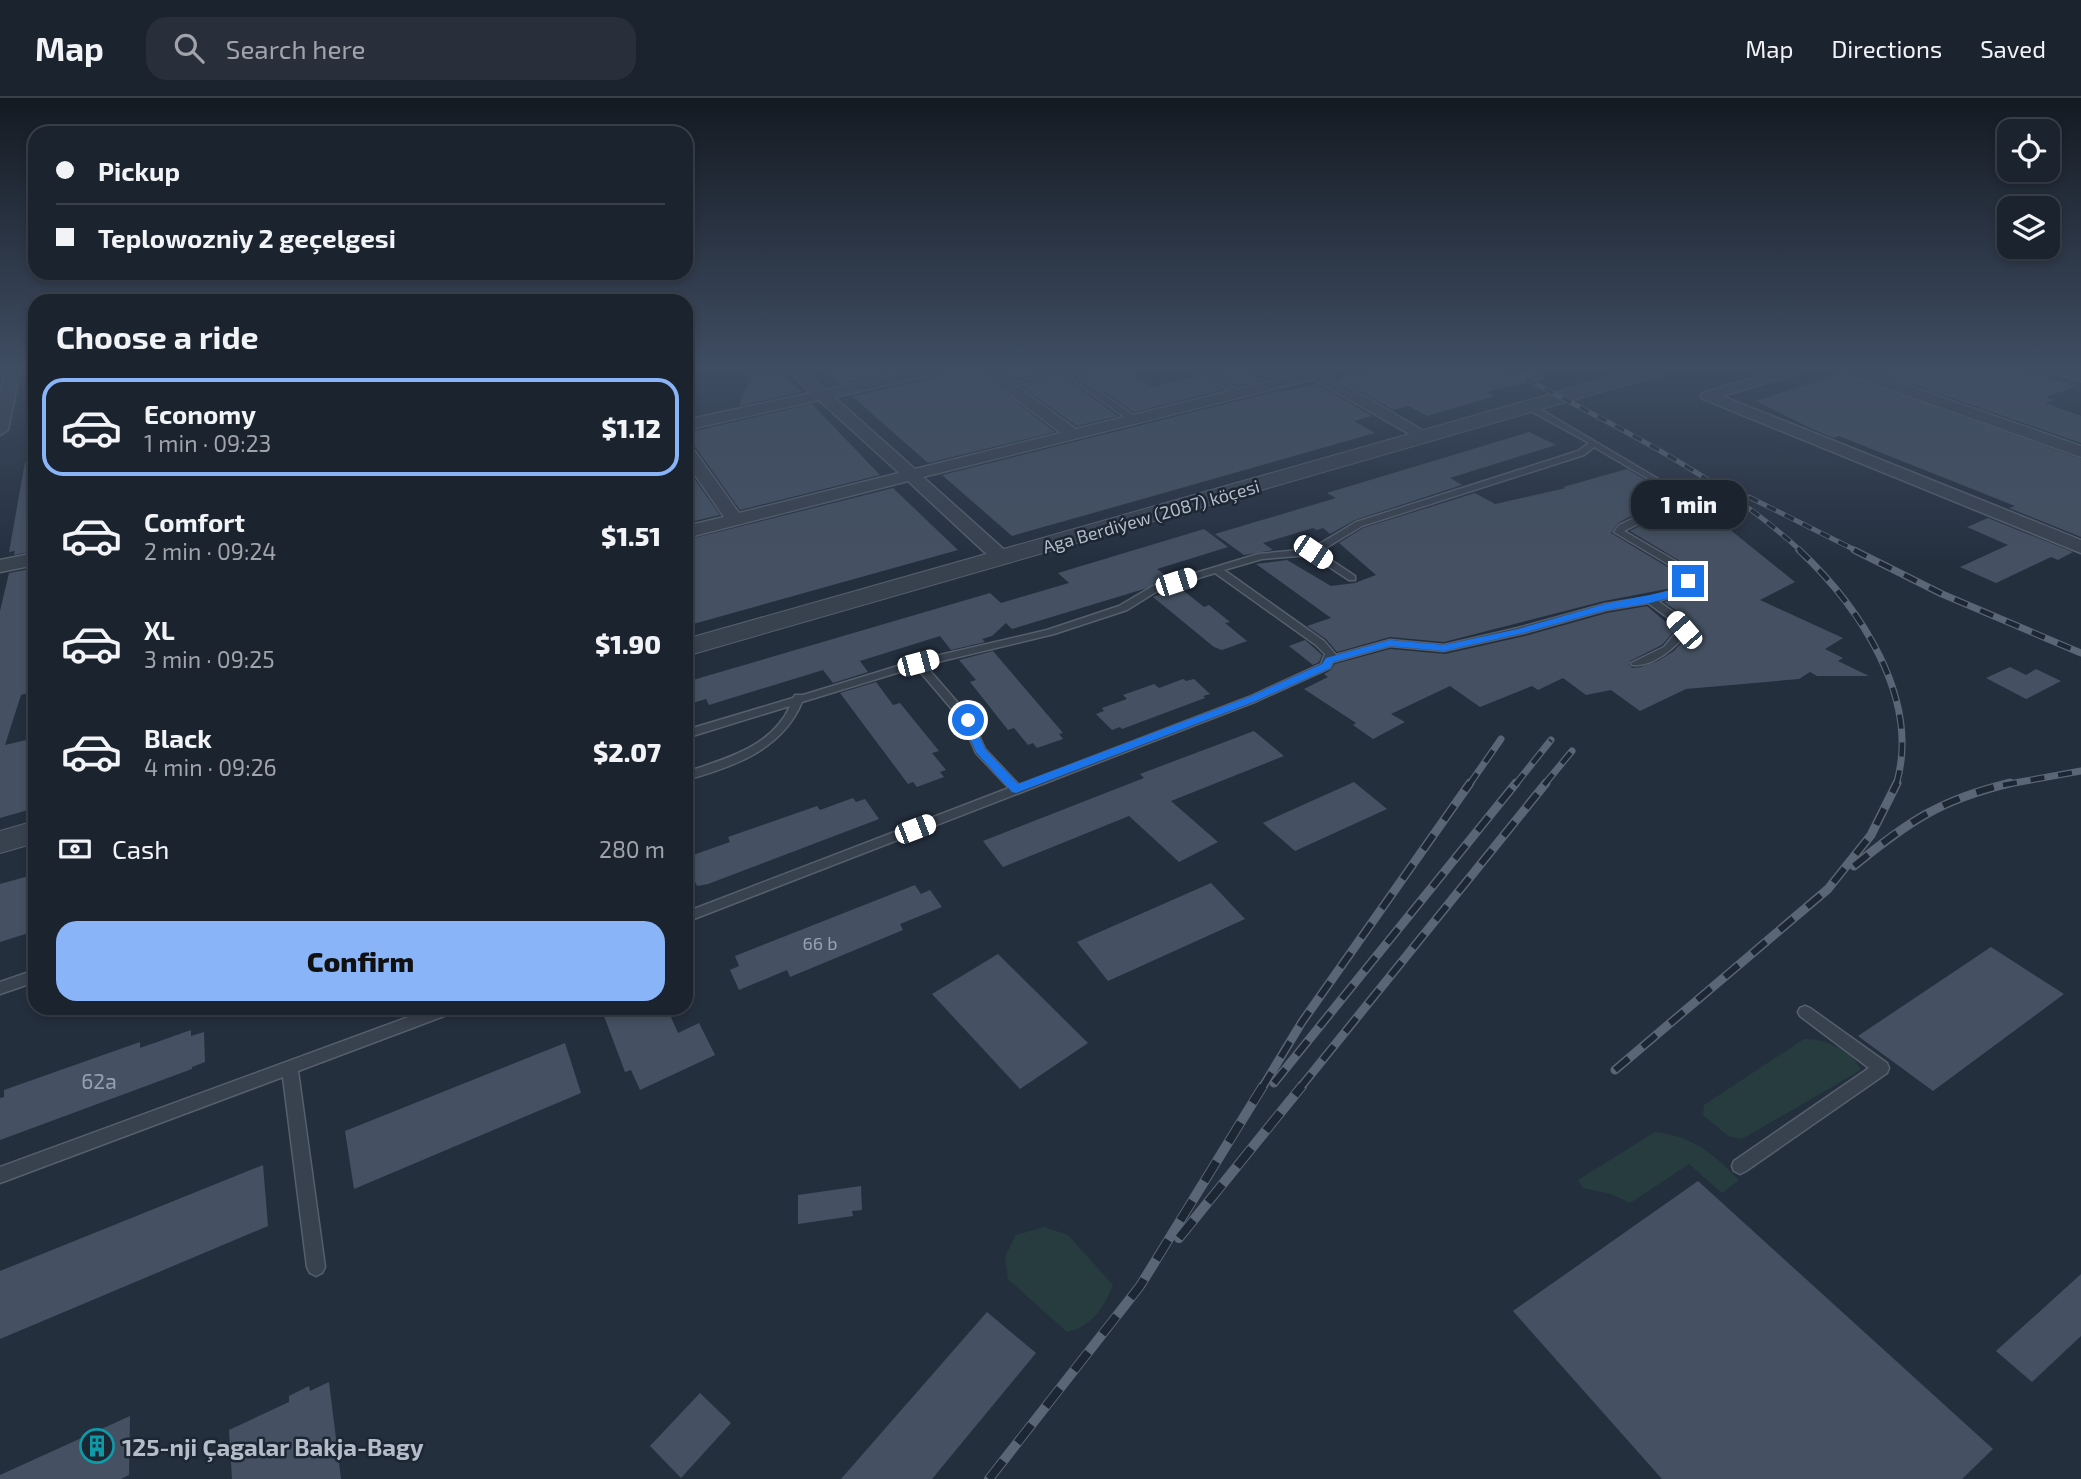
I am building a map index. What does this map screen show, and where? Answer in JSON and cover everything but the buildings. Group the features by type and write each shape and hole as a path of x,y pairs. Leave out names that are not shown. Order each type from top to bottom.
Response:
{"street":[{"path":"868,434 1003,558"},
{"path":"693,530 1080,434"},
{"path":"1422,434 1426,437"},
{"name":"Aga Berdiýew (2087) köçesi","path":"693,646 1435,434"},
{"path":"1801,434 2081,547"},
{"path":"2031,434 2081,452"},
{"path":"693,460 735,520"},
{"path":"0,566 28,560"},
{"path":"0,842 28,834"}],"lane":[{"path":"1329,660 1390,643 1444,648 1520,631 1605,607 1650,600 1683,591 1687,575 1681,568 1619,532 1622,527 1665,507 1670,500 1668,487 1579,434"},
{"path":"693,732 799,697 918,663 1050,632 1123,608 1156,588 1216,569 1262,556 1313,552 1359,523 1581,453 1594,443"},
{"path":"1313,552 1352,578"},
{"path":"693,915 1253,699 1326,666 1331,653 1320,643 1216,569"},
{"path":"1636,663 1668,649 1684,630 1671,615 1650,600"},
{"path":"918,663 968,720 980,750 1016,789"},
{"path":"693,774 746,755 766,744 782,729 796,709 799,697"},
{"path":"0,988 28,978"},
{"path":"1740,1166 1881,1068 1805,1012"},
{"path":"0,1175 432,1015"},
{"path":"290,1069 316,1267"}],"green space":[{"path":"1804,1039 1837,1047 1852,1057 1861,1070 1742,1139 1728,1136 1703,1115 1704,1105"},
{"path":"1655,1132 1692,1142 1739,1180 1722,1193 1689,1164 1630,1203 1611,1194 1583,1188 1578,1180"},
{"path":"1044,1227 1068,1235 1113,1285 1096,1315 1084,1325 1067,1332 1008,1279 1005,1257 1016,1235"}],"railway":[{"path":"1631,434 1734,497 1801,551"},
{"path":"1749,497 1857,551"},
{"path":"1799,550 1843,598 1880,656 1893,688 1900,720 1902,753 1896,785"},
{"path":"1854,550 1942,594 2081,653"},
{"path":"1469,785 1501,739"},
{"path":"1515,785 1551,740"},
{"path":"1544,785 1572,751"},
{"path":"2003,785 2081,771"},
{"path":"1262,1088 1302,1022 1470,783"},
{"path":"1274,1083 1516,783"},
{"path":"1300,1088 1546,783"},
{"path":"1854,866 1926,814 1964,797 2010,783"},
{"path":"1615,1070 1828,889 1871,835 1896,785"},
{"path":"989,1479 1140,1286 1263,1086"},
{"path":"1179,1238 1302,1086"}],"place":[{"name":"125-nji Çagalar Bakja-Bagy","path":"97,1446"}],"route":[{"path":"968,720 980,750 1016,789 1253,699 1326,666 1329,660 1376,645 1390,643 1444,648 1520,631 1605,607 1650,600 1683,591 1688,581"}]}
